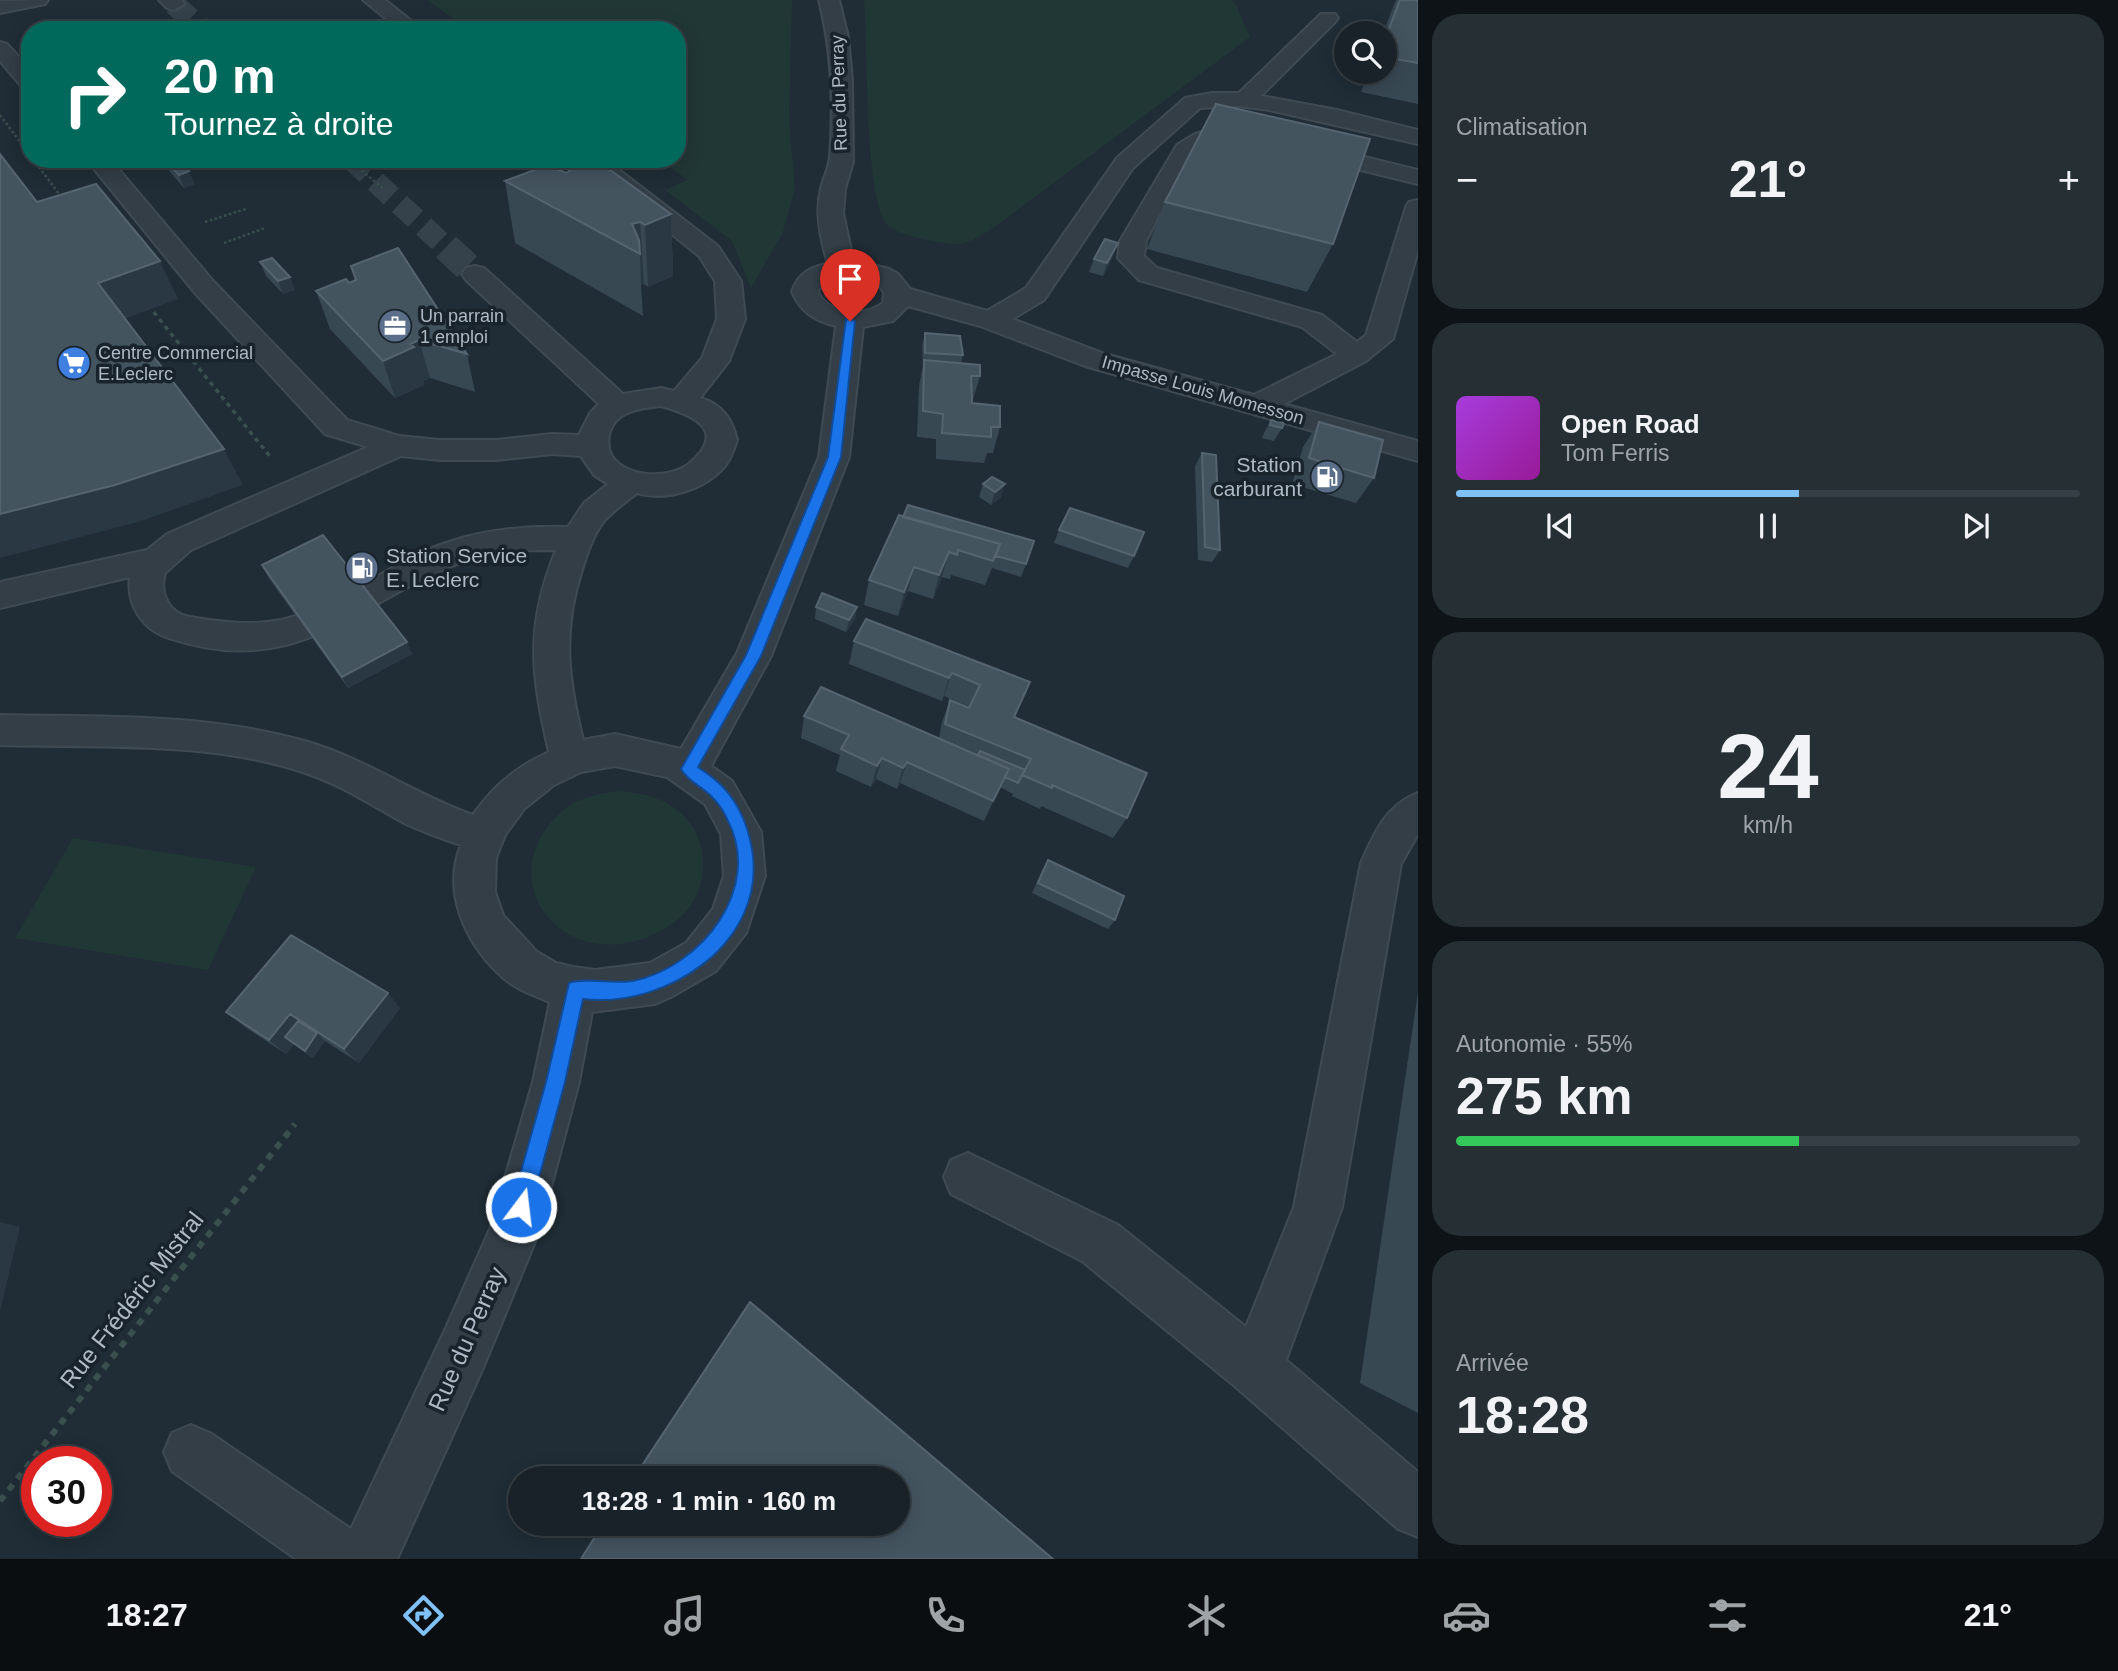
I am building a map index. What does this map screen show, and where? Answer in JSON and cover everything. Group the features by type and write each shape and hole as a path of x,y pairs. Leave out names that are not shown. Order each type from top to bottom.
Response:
{"street":[{"path":"0,7 38,0"},
{"path":"373,0 401,21"},
{"name":"Rue du Perray","path":"829,0 838,28 842,139 841,166 832,190 830,231 842,268"},
{"path":"1245,99 1328,18"},
{"path":"0,48 21,72"},
{"path":"990,320 1035,294 1125,163 1193,103 1203,98 1245,99 1418,136"},
{"path":"1268,141 1229,132 1203,139 1185,150 1133,241 1131,258 1148,274 1312,321 1356,355"},
{"path":"1293,147 1418,177"},
{"path":"105,168 204,287 336,427 398,446 440,450 496,450 552,444 592,446"},
{"path":"602,168 709,251 728,281 732,319 715,361 682,400"},
{"path":"1258,405 1356,355 1379,339 1418,207"},
{"path":"858,268 885,277 894,285 897,294 896,303 890,311 872,319 850,321 822,314 806,298 805,289 809,281 828,270 858,268"},
{"path":"475,274 619,405"},
{"name":"Impasse Louis Momesson","path":"897,294 990,320 1095,360 1418,451"},
{"path":"689,769 753,656 834,457 850,321"},
{"path":"660,397 682,400 715,418 723,432 723,447 714,462 699,474 678,482 655,484 632,481 604,467 592,446 592,435 597,424 619,405 660,397"},
{"path":"398,446 179,542 154,561 145,579 147,601 159,619 186,631 257,637 297,630 442,556 491,542 531,537 578,539"},
{"path":"569,758 557,706 550,656 556,602 570,553 592,514 632,481"},
{"path":"0,595 121,566 154,561"},
{"path":"0,730 181,735 258,746 306,757 353,774 421,812 483,836"},
{"path":"632,751 658,756 689,769 718,792 733,814 745,850 746,872 736,911 710,948 688,967 665,979 624,990 576,989 545,980 521,966 503,950 480,910 476,890 476,866 483,836 495,812 514,791 542,770 569,758 599,752 632,751"},
{"path":"1256,1369 1318,1208 1381,863 1401,824 1418,810"},
{"name":"Rue du Perray","path":"367,1559 464,1349 514,1232 556,1082 576,989"},
{"path":"968,1177 1100,1243 1256,1369 1418,1509"},
{"path":"191,1452 345,1559"}],"path":[{"path":"0,115 21,143"},
{"path":"40,168 62,198"},
{"path":"359,168 386,190"},
{"path":"205,222 246,209"},
{"path":"224,243 265,228"},
{"path":"156,300 147,304 276,463"},
{"name":"Rue Frédéric Mistral","path":"0,1501 295,1124"}],"green space":[{"path":"427,0 792,0 789,122 795,188 783,232 751,288 732,241 665,190 688,180 671,168 686,168 686,21 457,21"},
{"path":"864,0 1230,0 1235,3 1250,37 989,231 966,243 953,244 921,239 892,229 887,225 880,209 874,184 868,118"},
{"path":"619,791 658,799 682,814 699,839 703,869 701,883 687,910 672,924 655,934 636,941 595,943 576,938 559,928 544,912 532,883 534,854 547,827 569,806 600,794"},
{"path":"73,838 256,867 208,970 15,938"}],"building":[{"path":"1400,0 1418,0 1418,63 1397,59 1397,21 1392,21"},
{"path":"1216,104 1370,139 1333,244 1165,202"},
{"name":"Centre Commercial E.Leclerc","path":"0,154 37,202 96,184 160,261 98,283 224,449 115,485 0,514"},
{"path":"172,168 186,168 189,171 179,175"},
{"path":"539,168 554,168 566,173 571,170 568,168 607,168 671,214 645,225 640,222 632,224 639,240 640,254 505,181"},
{"path":"1105,239 1118,243 1107,263 1094,259"},
{"path":"398,248 467,354 419,340 410,344 414,347 383,361 316,291 346,279 349,283 356,280 351,266"},
{"path":"272,258 290,277 278,281 260,262"},
{"path":"925,333 960,336 963,355 925,353"},
{"path":"924,360 980,365 980,376 971,376 972,403 1000,406 1000,427 991,427 991,437 942,433 943,414 923,411"},
{"path":"1271,420 1284,423 1282,428 1270,425"},
{"path":"1319,422 1383,440 1374,478 1309,458"},
{"path":"1202,453 1216,455 1220,550 1205,547"},
{"path":"992,477 1005,484 995,492 983,484"},
{"path":"908,505 1034,541 1026,564 996,556 1000,544 903,517"},
{"path":"1070,508 1144,532 1134,556 1059,530"},
{"path":"899,515 1000,544 993,561 958,550 957,555 949,552 939,575 914,567 904,592 869,580"},
{"path":"323,535 407,642 342,677 262,565"},
{"path":"822,593 857,607 849,620 816,607"},
{"path":"866,619 1030,682 1014,717 1147,773 1127,818 1052,785 1052,788 1022,775 1031,759 945,724 950,700 969,708 980,685 952,673 949,678 854,641"},
{"path":"821,687 1009,769 993,801 907,762 903,768 882,758 877,766 841,749 849,735 804,716"},
{"path":"980,751 1025,770 1018,783 1005,777 1009,769 978,755"},
{"path":"1048,860 1124,896 1115,920 1038,883"},
{"path":"291,935 388,993 344,1049 290,1014 269,1040 226,1012"},
{"path":"298,1021 317,1033 305,1051 285,1037"},
{"path":"750,1302 1053,1559 581,1559 595,1536 910,1536 910,1466 642,1466"}],"tunnel":[{"path":"174,4 193,21"},
{"path":"361,168 448,249"},
{"path":"446,247 475,274"}],"place":[{"name":"Un parrain 1 emploi","path":"395,326"},
{"name":"Centre Commercial E.Leclerc","path":"74,363"},
{"name":"Station carburant","path":"1327,477"},
{"name":"Station Service E. Leclerc","path":"362,568"}],"route":[{"path":"521,1207 556,1082 576,989 634,989 652,985 681,971 720,938 740,902 746,863 740,830 718,792 689,769 753,656 834,457 845,345 850,321"}]}
